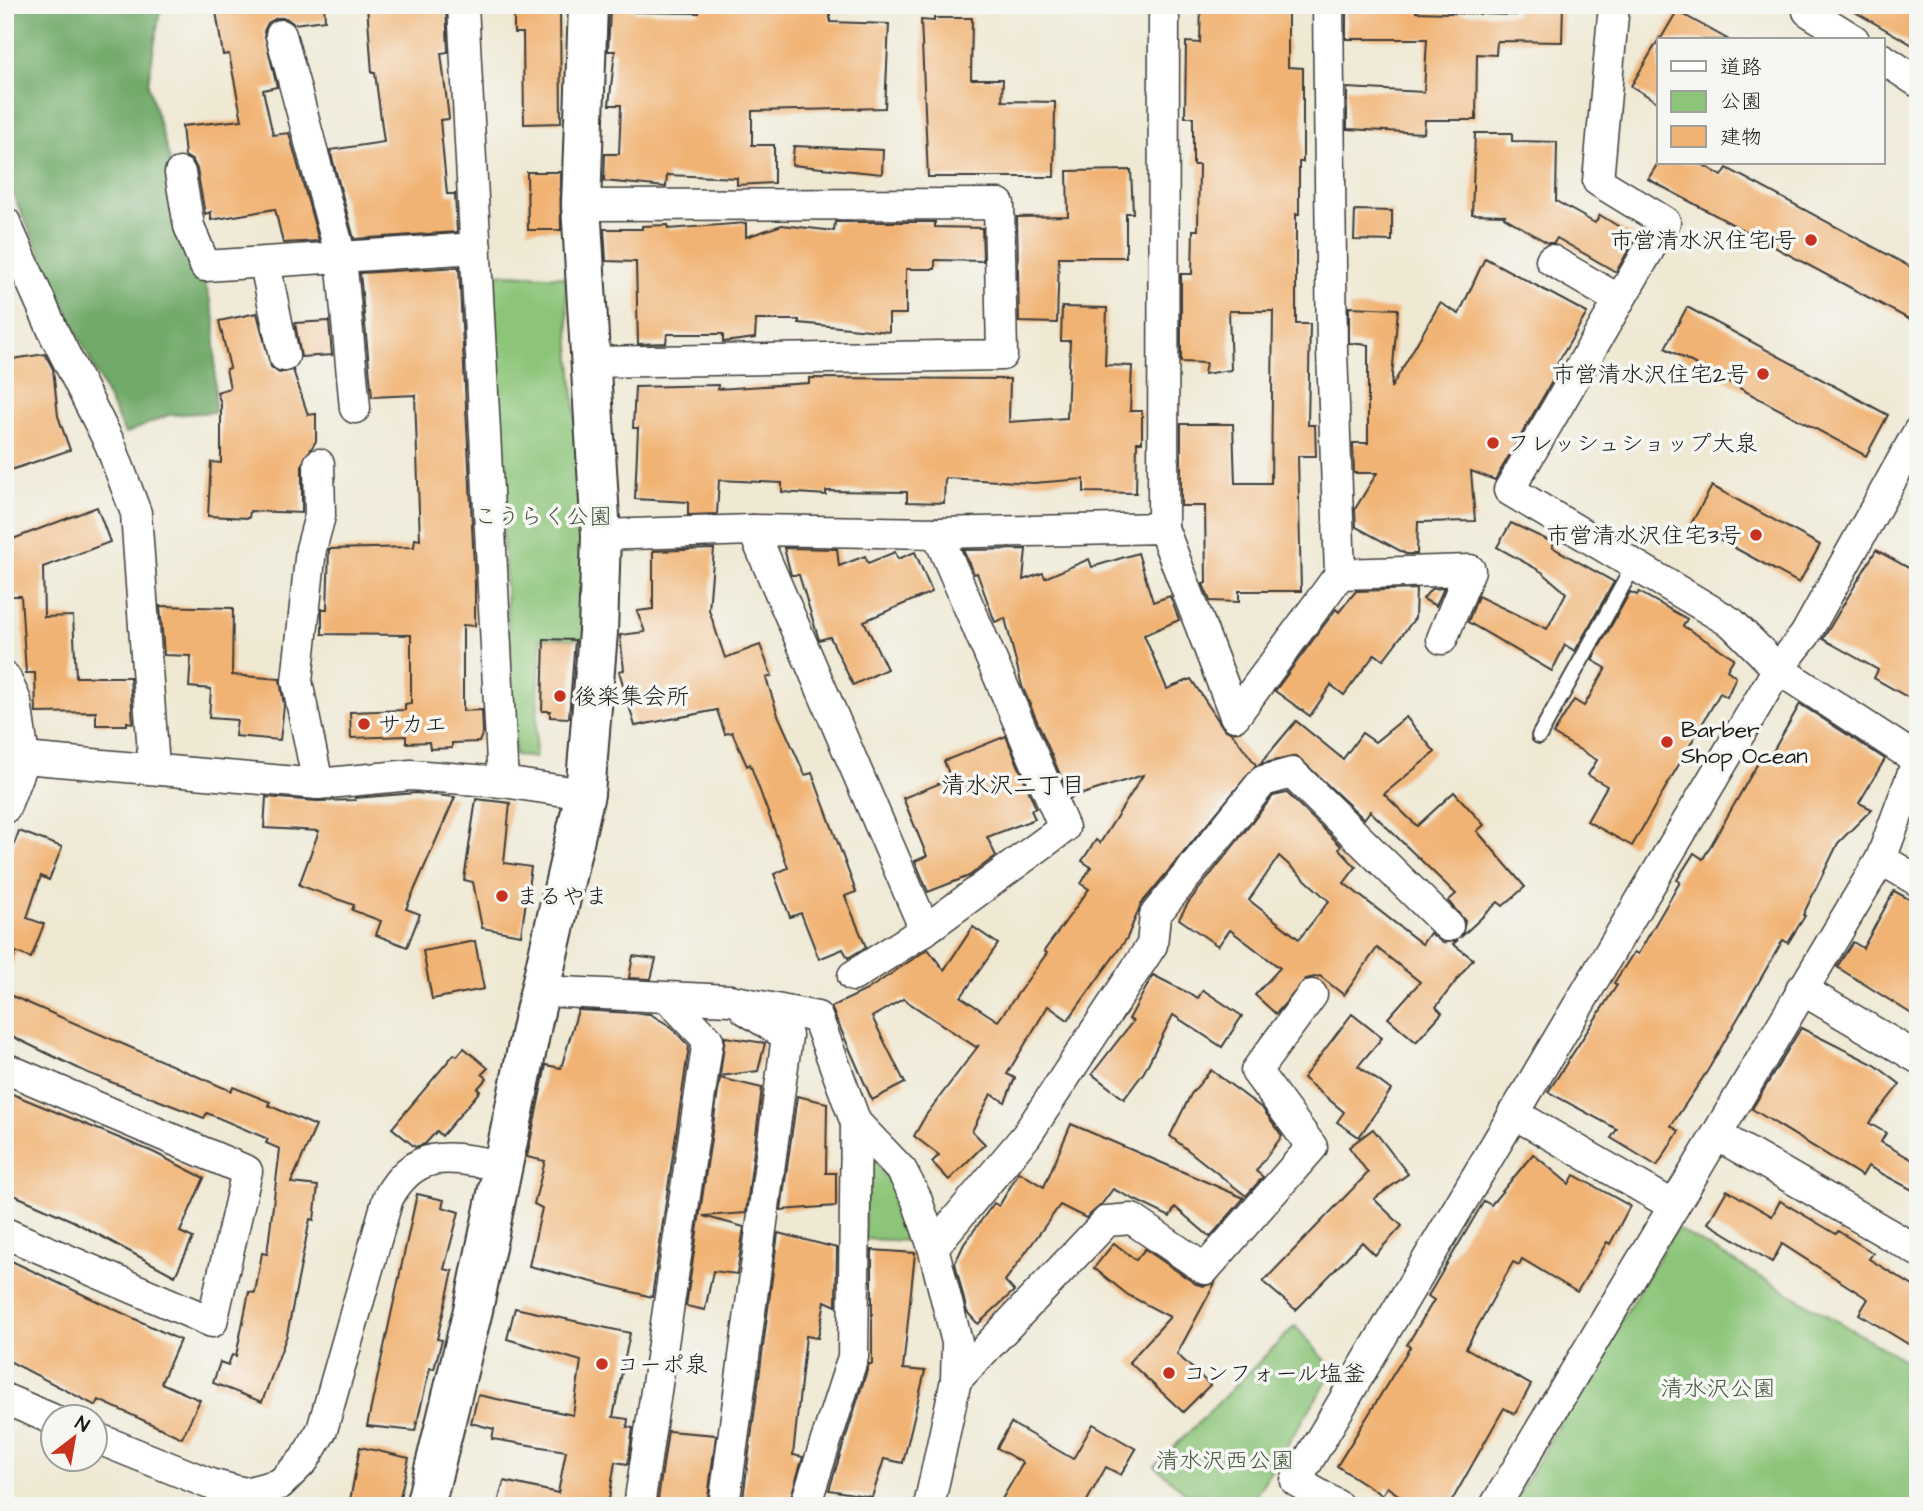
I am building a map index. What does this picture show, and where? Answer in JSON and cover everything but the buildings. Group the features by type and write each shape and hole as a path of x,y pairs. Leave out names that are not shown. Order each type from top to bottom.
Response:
{"street":[{"path":"463,5 503,782"},
{"path":"425,1506 472,1310 585,794 598,632 601,535 581,205 588,5"},
{"path":"1164,5 1163,528 1235,716 1340,574 1332,351 1328,5"},
{"path":"1495,1506 1881,859 1918,760 1779,669 1732,624 1633,567 1509,490 1665,222 1598,181 1614,5"},
{"path":"1806,7 1851,38"},
{"path":"281,35 341,257 355,408"},
{"path":"1884,60 1918,82"},
{"path":"180,173 189,226 205,267 476,248"},
{"path":"581,205 999,204 1002,355 590,362"},
{"path":"5,222 55,335 110,444 136,513 154,768"},
{"path":"1550,260 1619,300"},
{"path":"265,264 284,356"},
{"path":"1338,1506 1296,1481 1779,669 1805,635 1918,432"},
{"path":"318,784 297,681 311,549 320,516 319,464"},
{"path":"601,535 753,530 937,533 1163,528"},
{"path":"753,530 925,930"},
{"path":"853,976 925,930 1064,828 937,533"},
{"path":"1340,574 1470,570 1443,639"},
{"path":"5,808 24,758 9,692"},
{"path":"24,758 318,784 411,775 503,782 585,794"},
{"path":"933,1247 1026,1136 1152,945 1155,915 1263,781 1293,773 1448,926"},
{"path":"1881,859 1918,881"},
{"path":"1801,989 1918,1058"},
{"path":"540,991 730,1000 817,1017 856,1123 853,1357 804,1506"},
{"path":"956,1380 1107,1221 1132,1219 1205,1269 1312,1147 1256,1072 1312,995"},
{"path":"639,1506 708,1040 669,999"},
{"path":"724,1506 787,1036 730,1000"},
{"path":"5,1068 247,1171 212,1322 5,1233"},
{"path":"1513,1114 1674,1206"},
{"path":"856,1123 902,1171 916,1198 933,1247 957,1342 956,1380 929,1506"},
{"path":"1717,1135 1918,1251"},
{"path":"108,1443 210,1484 244,1493 280,1485 304,1460 322,1430 388,1198 396,1182 411,1168 429,1159 453,1157 502,1166"},
{"path":"5,1399 38,1413"}],"lane":[{"path":"1539,736 1633,567"}],"green space":[{"path":"5,5 161,5 148,84 215,318 215,412 168,415 125,434 5,178"},
{"name":"こうらく公園","path":"489,273 565,277 584,537 584,640 541,638 535,758 515,755"},
{"path":"873,1157 904,1207 915,1241 865,1239 863,1161"},
{"name":"清水沢公園","path":"1676,1228 1918,1368 1918,1506 1511,1506"},
{"name":"清水沢西公園","path":"1295,1326 1334,1370 1249,1506 1200,1506 1155,1466"}],"place":[{"name":"市営清水沢住宅1号","path":"1811,240"},
{"name":"市営清水沢住宅2号","path":"1763,374"},
{"name":"フレッシュショップ大泉","path":"1493,443"},
{"name":"市営清水沢住宅3号","path":"1756,535"},
{"name":"後楽集会所","path":"560,696"},
{"name":"サカエ","path":"364,724"},
{"name":"Barber Shop Ocean","path":"1667,742"},
{"name":"まるやま","path":"502,896"},
{"name":"コーポ泉","path":"602,1364"},
{"name":"コンフォール塩釜","path":"1169,1373"}],"district":[{"name":"清水沢二丁目","path":"1013,785"}]}
